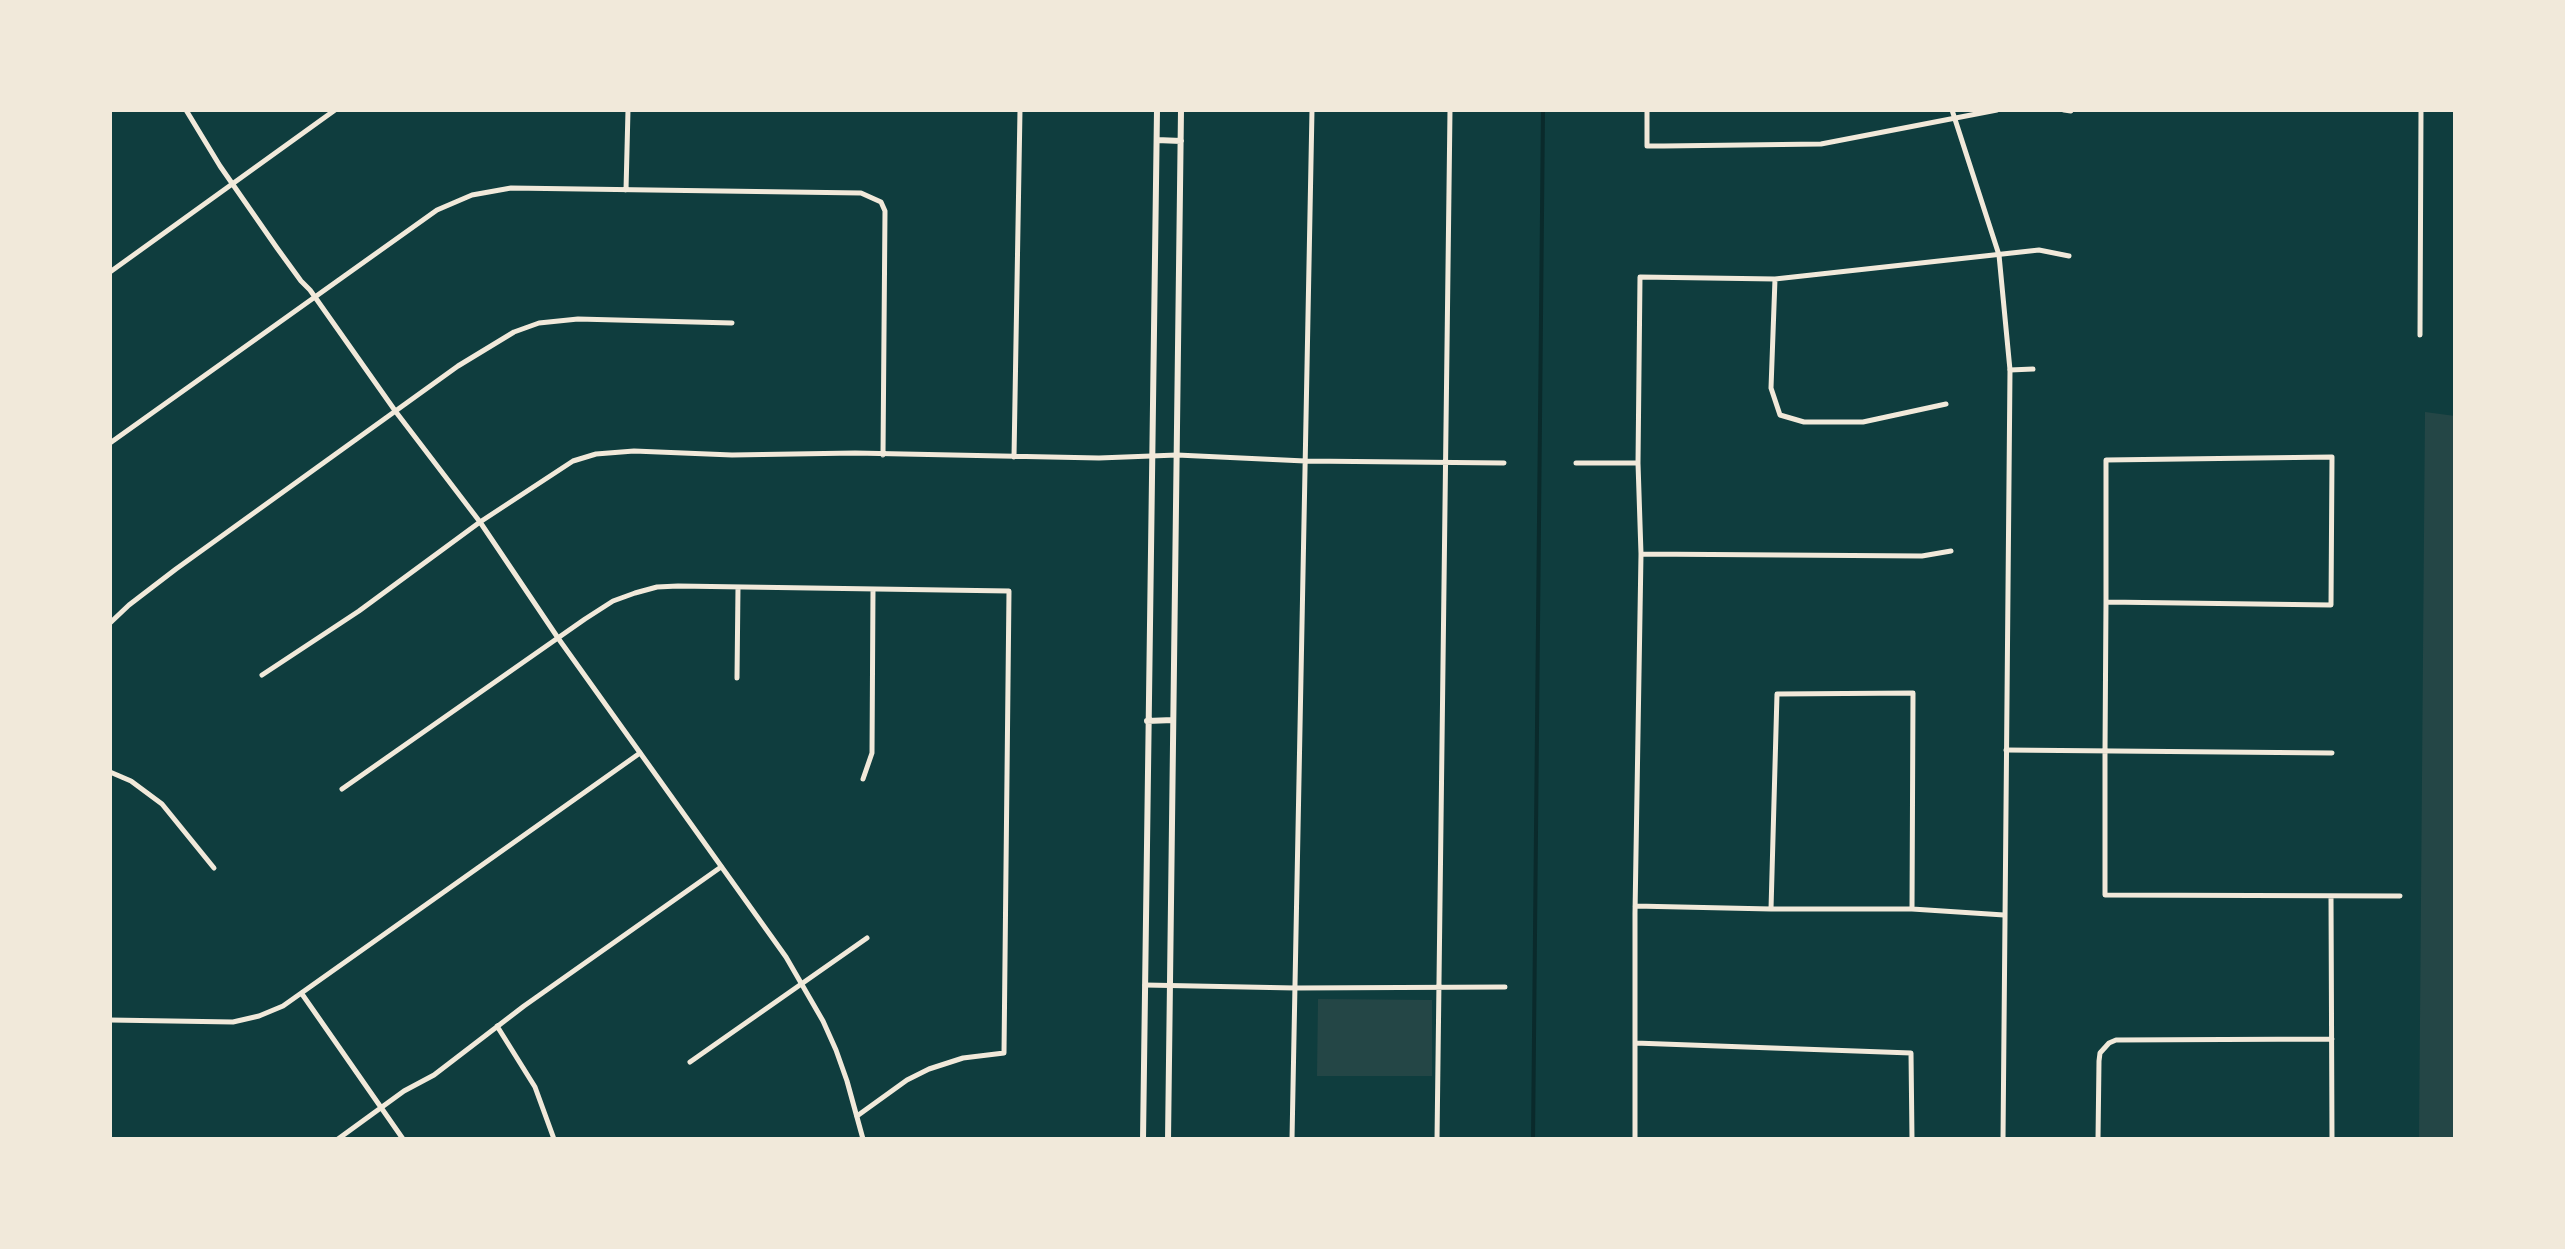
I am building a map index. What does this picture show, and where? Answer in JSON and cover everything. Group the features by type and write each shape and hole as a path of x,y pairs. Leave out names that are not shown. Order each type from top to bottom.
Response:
{"main road":[{"path":"1143,1139 1157,110"},
{"path":"1168,1139 1182,110"},
{"path":"1156,140 1181,141"},
{"path":"1147,720 1173,720"}],"street":[{"path":"186,110 301,282 316,297 396,412 480,522 786,957 836,1050 862,1139"},
{"path":"110,272 335,110"},
{"path":"626,190 628,110"},
{"path":"1014,457 1020,110"},
{"path":"1292,1139 1312,110"},
{"path":"1437,1139 1450,110"},
{"path":"1647,110 1647,146 1821,144 1953,113 1997,110"},
{"path":"2420,336 2421,110"},
{"path":"1953,113 1999,255 2010,370 2003,1139"},
{"path":"110,444 437,210 472,194 512,188 861,193 881,202 886,226 883,455"},
{"path":"1635,1139 1640,277 1775,279 2039,250 2069,256"},
{"path":"1775,279 1771,388 1780,415 1804,422 1863,422 1946,404"},
{"path":"110,623 176,569 514,332 578,319 732,322"},
{"path":"2010,370 2034,369"},
{"path":"262,675 359,611 480,522 573,461 596,454 1177,456 1504,463"},
{"path":"2106,602 2332,605 2332,457 2106,460 2104,895 2400,896"},
{"path":"1576,463 1638,463"},
{"path":"1641,554 1922,556 1951,551"},
{"path":"342,789 613,601 635,593 656,587 1010,591 1004,1054 963,1058 928,1069 857,1116"},
{"path":"736,678 738,587"},
{"path":"863,779 872,753 873,589"},
{"path":"1771,909 1777,694 1913,693 1912,909"},
{"path":"2006,750 2332,752"},
{"path":"110,1020 232,1022 259,1016 302,994 640,753"},
{"path":"110,772 131,781 162,804 214,868"},
{"path":"338,1139 434,1075 720,867"},
{"path":"2331,896 2332,1139"},
{"path":"1635,906 1912,909 2004,915"},
{"path":"690,1062 867,938"},
{"path":"1145,984 1506,988"},
{"path":"302,994 403,1139"},
{"path":"497,1026 535,1088 554,1139"},
{"path":"2098,1139 2099,1061 2104,1047 2116,1040 2332,1039"},
{"path":"1635,1043 1911,1053 1912,1139"}],"shaded area":[{"path":"2425,412 2455,416 2455,1139 2419,1139"},
{"path":"1318,999 1432,1000 1432,1076 1317,1076"}],"waterway":[{"path":"1533,1139 1543,110"}]}
